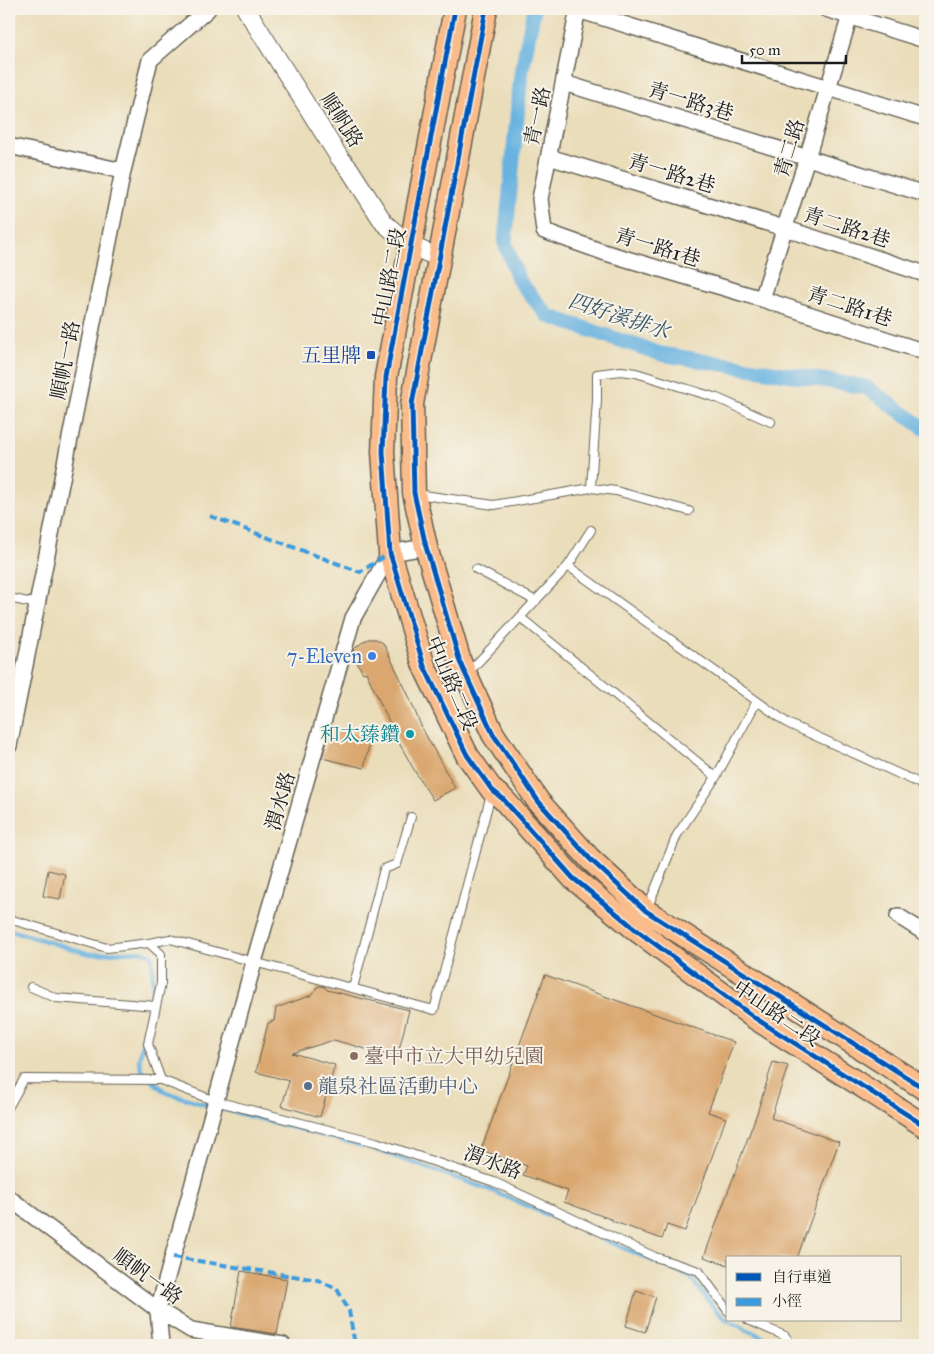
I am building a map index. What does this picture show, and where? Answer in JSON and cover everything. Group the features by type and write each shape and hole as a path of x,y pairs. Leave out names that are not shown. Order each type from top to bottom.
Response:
{"main road":[{"name":"中山路二段","path":"455,9 386,377 383,452 390,554 424,666 467,755 492,790 503,799 573,878 639,932 755,1018 925,1124"},
{"name":"中山路二段","path":"486,9 412,404 414,494 426,547 460,662 493,734 538,801 590,859 646,911 925,1089"}],"street":[{"name":"順帆一路","path":"9,746 123,171 150,60 208,9"},
{"name":"順帆路","path":"246,9 339,157 350,170 384,223 410,246 440,258"},
{"path":"826,9 851,12 925,40"},
{"path":"578,10 925,118"},
{"name":"青一路","path":"544,231 540,199 578,10"},
{"name":"青二路","path":"762,299 851,12"},
{"name":"青一路3巷","path":"564,83 925,194"},
{"path":"9,146 123,171"},
{"name":"青一路2巷","path":"549,157 784,228"},
{"name":"青二路2巷","path":"784,228 925,274"},
{"name":"青一路1巷","path":"544,231 603,252 762,299"},
{"name":"青二路1巷","path":"762,299 925,352"},
{"path":"390,554 426,547"},
{"name":"渭水路","path":"161,1345 158,1310 254,962 353,618 390,554"},
{"path":"898,916 925,934"},
{"name":"順帆一路","path":"9,1198 158,1310 191,1330 283,1345"}],"lane":[{"path":"591,488 597,374 621,371 636,373 717,398 771,422"},
{"path":"414,494 494,505 591,488 616,491 688,511"},
{"path":"466,675 568,566 592,530"},
{"path":"568,566 789,724 919,783 925,792"},
{"path":"476,569 536,601"},
{"path":"9,598 37,604"},
{"path":"520,617 716,777"},
{"path":"646,911 677,835 716,777 757,701"},
{"path":"919,783 925,774"},
{"path":"9,919 107,948 170,939 434,1010 492,790"},
{"path":"353,988 384,869 397,864 411,817"},
{"path":"149,942 161,954 161,983 148,1044 160,1080"},
{"path":"31,987 56,998 156,1006"},
{"name":"渭水路","path":"9,1106 24,1079 160,1080 215,1101 376,1142 494,1182 655,1257 699,1271 726,1308"},
{"path":"753,1322 785,1336 792,1345"}],"building":[{"name":"和太臻鑽","path":"369,639 376,639 383,643 422,728 455,788 433,800 398,741 366,672 363,673 352,654 354,649"},
{"path":"331,727 371,737 364,768 322,758"},
{"path":"48,870 65,874 60,899 43,896"},
{"path":"545,975 734,1042 708,1112 726,1118 685,1231 667,1225 662,1239 564,1202 568,1191 523,1175 527,1166 481,1150"},
{"name":"臺中市立大甲幼兒園","path":"321,986 327,990 409,1010 397,1058 334,1040 292,1053 335,1065 320,1117 282,1106 289,1081 256,1072 268,1023 274,1021 276,1008 312,995 317,987"},
{"path":"773,1062 788,1066 771,1118 839,1142 798,1256 726,1256 726,1264 704,1257 757,1113"},
{"path":"241,1271 287,1279 277,1334 231,1327"},
{"path":"636,1291 656,1297 645,1332 626,1326"}],"waterway":[{"name":"四好溪排水","path":"534,9 521,75 505,243 519,281 548,316 661,354 866,387 925,429"},
{"path":"9,930 90,954 140,951 152,955 153,993 139,1060 142,1071 165,1092 207,1105 368,1147 493,1191 690,1277 715,1309 726,1319"},
{"path":"731,1322 779,1345"}],"marked path":[{"path":"210,516 360,572 390,553"},
{"path":"173,1257 318,1280 337,1289 349,1311 355,1345"}],"cycle path":[{"path":"455,9 386,377 383,452 390,553 424,666 467,755 492,790 503,799 573,878 639,932 755,1018 925,1126"},
{"path":"486,9 412,404 414,493 426,547 460,662 493,734 538,801 590,859 646,911 925,1089"}],"place":[{"name":"五里牌","path":"371,355"},
{"name":"7-Eleven","path":"372,656"},
{"name":"和太臻鑽","path":"410,734"},
{"name":"臺中市立大甲幼兒園","path":"354,1056"},
{"name":"龍泉社區活動中心","path":"308,1086"}]}
